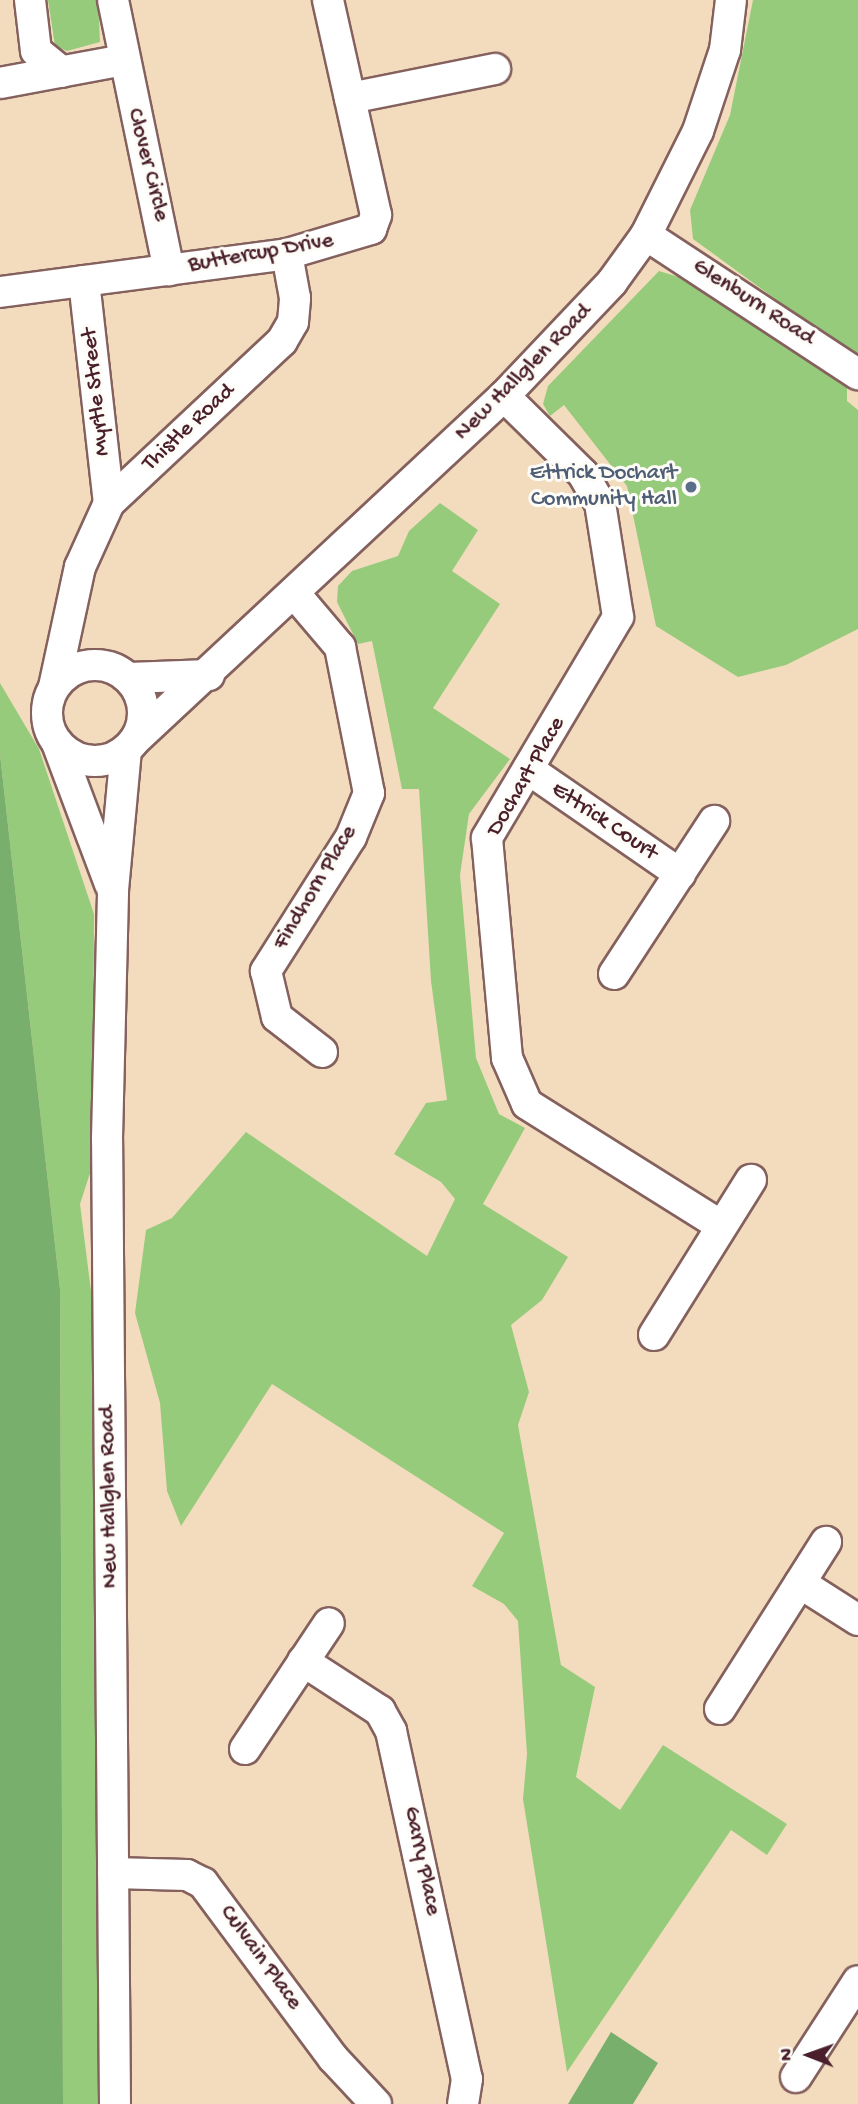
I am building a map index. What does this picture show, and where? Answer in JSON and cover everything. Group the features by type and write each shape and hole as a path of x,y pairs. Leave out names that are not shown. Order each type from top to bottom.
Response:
{"street":[{"path":"30,0 36,51 62,72"},
{"name":"Clover Circle","path":"113,0 169,270"},
{"name":"Buttercup Drive","path":"0,292 287,254 371,229 376,215 328,0"},
{"name":"New Hallglen Road","path":"115,2104 107,1139 113,890 130,745 209,675 504,396 612,282 646,235 698,131 725,50 731,0"},
{"path":"0,83 124,60"},
{"path":"350,98 495,69"},
{"name":"Glenburn Road","path":"646,235 858,374"},
{"name":"Thistle Road","path":"54,687 80,567 109,503 282,341 294,310 287,254"},
{"name":"Myrtle Street","path":"84,281 109,503"},
{"name":"Dochart Place","path":"504,396 583,474 600,503 618,596 612,637 528,769 488,838 507,1058 527,1104 720,1225"},
{"name":"Findhorn Place","path":"295,594 340,647 369,793 351,837 265,971 277,1017 323,1052"},
{"path":"72,604 96,664"},
{"path":"129,678 143,715 130,745 88,761 57,743 48,722 54,687 72,670 96,664 129,678 209,675"},
{"name":"New Hallglen Road","path":"57,743 113,890"},
{"name":"Ettrick Court","path":"528,769 680,874"},
{"name":"Ettrick Court","path":"614,974 714,821"},
{"path":"654,1335 720,1225 751,1180"},
{"path":"720,1709 826,1542"},
{"path":"800,1583 858,1620"},
{"path":"245,1749 329,1623"},
{"name":"Garry Place","path":"303,1661 380,1711 391,1731 467,2079 463,2104"},
{"name":"Culvain Place","path":"113,1873 187,1875 203,1883 333,2058 376,2104"},
{"path":"796,2077 858,1981"}],"green space":[{"path":"48,0 98,0 100,42 67,51 55,46"},
{"path":"753,0 858,0 858,359 693,239 690,210 730,115"},
{"path":"659,271 698,283 847,385 847,401 858,410 858,629 786,665 738,677 656,626 627,486 564,405 550,416 543,404 548,386"},
{"path":"440,503 478,530 452,571 500,604 433,708 510,759 469,814 460,875 476,1058 499,1114 525,1128 483,1204 568,1257 542,1300 511,1325 529,1392 518,1425 561,1665 595,1687 576,1777 620,1810 663,1745 787,1824 767,1855 731,1830 567,2072 523,1799 527,1754 518,1621 504,1604 472,1586 504,1533 272,1384 181,1526 167,1491 160,1403 135,1313 146,1230 172,1218 246,1132 427,1256 455,1199 441,1182 394,1154 426,1103 447,1100 431,981 419,789 402,789 372,641 358,644 337,602 338,586 352,571 398,556 409,531"},
{"path":"0,683 39,749 94,914 93,1164 80,1204 93,1307 100,2104 63,2104 60,1289 0,754"},
{"path":"0,754 60,1289 63,2104 0,2104"},
{"path":"611,2032 658,2063 633,2104 568,2104"}],"place":[{"name":"Ettrick Dochart Community Hall","path":"691,487"}]}
